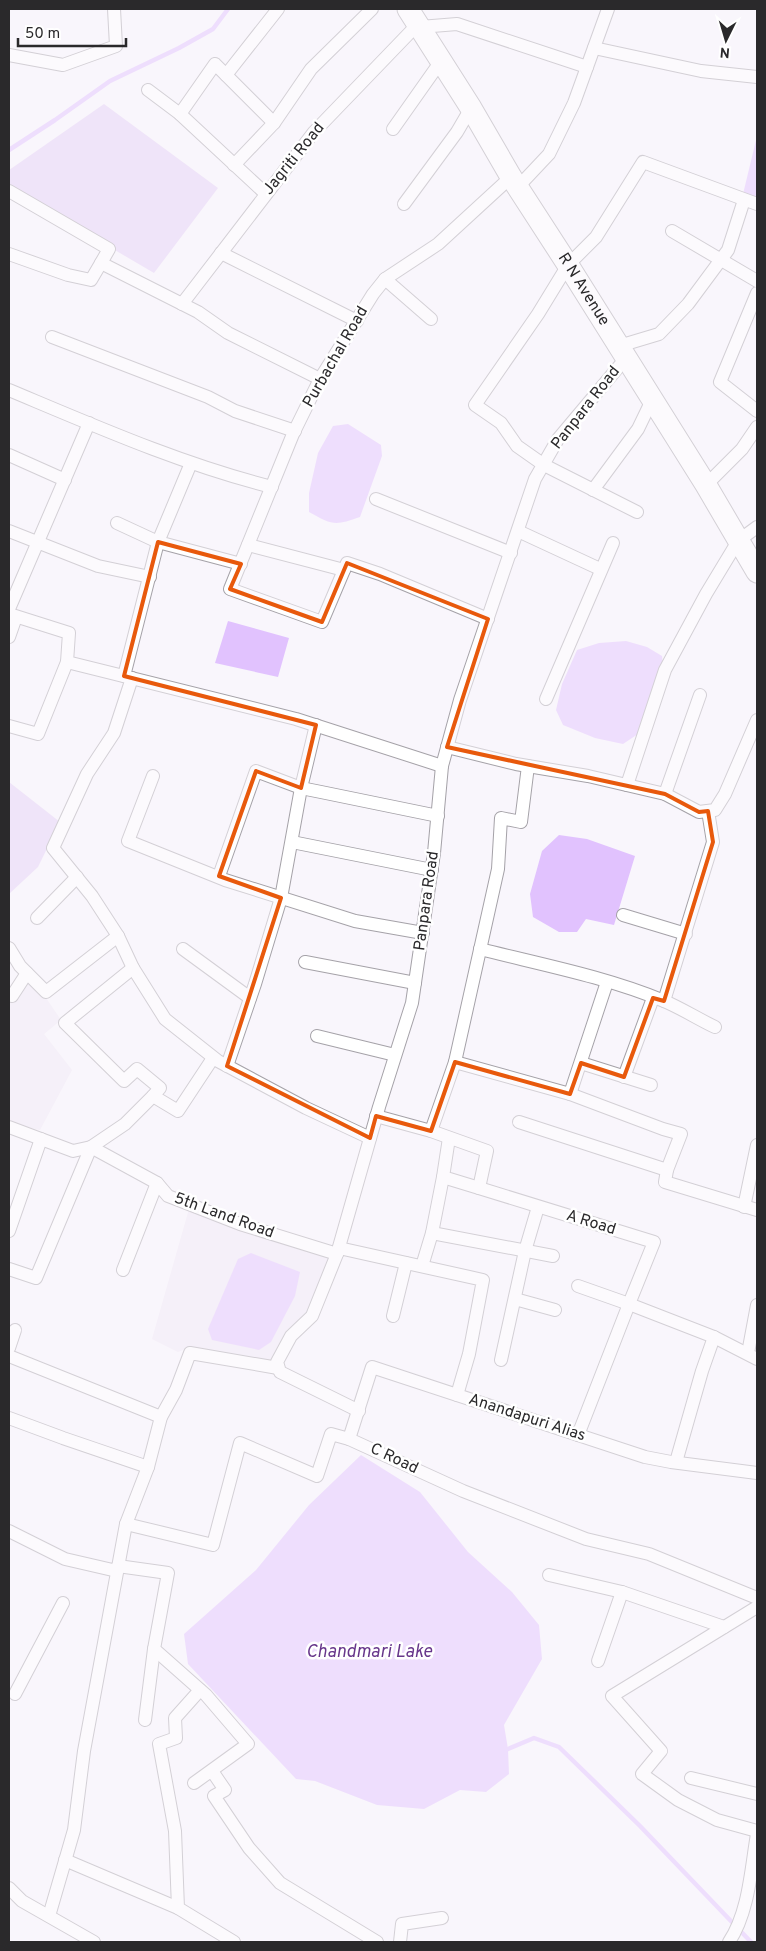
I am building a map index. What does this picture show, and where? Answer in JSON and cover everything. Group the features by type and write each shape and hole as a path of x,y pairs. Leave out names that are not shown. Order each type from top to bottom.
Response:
{"main road":[{"name":"R N Avenue","path":"415,20 471,108 514,182 706,485 757,572"}],"street":[{"path":"9,54 63,65 116,46 114,9"},
{"path":"226,75 278,9"},
{"path":"234,165 274,123 310,70 372,9"},
{"name":"Purbachal Road","path":"344,570 322,622 230,589 295,431 320,379 373,294 385,279 438,244 549,154 574,103 608,9"},
{"path":"415,20 457,24 587,68"},
{"name":"Jagriti Road","path":"182,304 314,132 415,20"},
{"path":"594,48 701,71 757,77"},
{"path":"393,129 441,61"},
{"path":"180,114 215,64 274,123"},
{"path":"148,90 180,114 266,194"},
{"path":"404,204 457,132 471,108"},
{"path":"637,512 544,465 517,446 501,423 475,405 538,314 568,265 596,236 643,162 757,204"},
{"path":"9,191 109,248 91,280 68,275 9,254"},
{"path":"622,352 659,334 688,304 728,250 744,200"},
{"path":"672,231 757,281"},
{"path":"221,252 357,321"},
{"path":"101,263 182,304 228,333 320,379"},
{"path":"385,279 431,319"},
{"path":"757,293 720,382 757,412"},
{"path":"52,337 208,397 235,411 295,431"},
{"name":"Panpara Road","path":"278,1368 277,1362 291,1336 312,1316 338,1251 376,1116 412,1003 432,870 442,766 460,700 535,479 558,439 622,352"},
{"path":"9,390 190,463 231,477 272,487"},
{"path":"593,490 638,429 652,400"},
{"path":"9,637 11,613 37,543 89,423"},
{"path":"706,485 742,448 757,427"},
{"path":"9,455 65,480"},
{"path":"190,463 158,542 114,733 87,774 53,848 92,896 118,936 133,968 165,1019 213,1058 306,1108 370,1138"},
{"path":"376,498 511,553"},
{"path":"117,523 158,542 240,564"},
{"path":"627,785 665,670 706,594 738,541 757,527"},
{"path":"518,531 600,569"},
{"path":"9,532 98,566 150,577"},
{"path":"546,699 613,542"},
{"path":"248,545 344,570 347,563 488,619"},
{"path":"9,726 38,734 67,662 69,633 11,613"},
{"path":"67,662 316,725 442,766"},
{"path":"665,794 700,695"},
{"path":"447,747 528,766 665,794 699,812 715,810 725,794 757,720"},
{"path":"227,1066 281,898 301,788 316,725"},
{"path":"432,1132 455,1062 498,869 501,818 521,822 528,766"},
{"path":"219,876 256,771 301,788 438,816"},
{"path":"153,776 128,841 225,880 281,898 355,921 423,933"},
{"path":"624,1077 686,934 713,842 708,811"},
{"path":"292,842 432,870"},
{"path":"37,918 77,877"},
{"path":"623,915 686,934"},
{"path":"9,948 20,966 46,992 118,936"},
{"path":"182,949 250,998"},
{"path":"480,949 607,982 658,999 714,1027"},
{"path":"305,962 415,983"},
{"path":"9,1127 73,1151 91,1147 125,1124 160,1088 137,1069 124,1081 66,1023 133,968"},
{"path":"9,994 12,996 27,973"},
{"path":"570,1094 607,982"},
{"path":"317,1036 395,1054"},
{"path":"153,1096 178,1111 213,1058"},
{"path":"455,1062 570,1094 681,1134 667,1170 665,1182 757,1210"},
{"path":"581,1063 651,1085"},
{"path":"376,1116 432,1132 487,1151 479,1188"},
{"path":"519,1122 667,1170"},
{"path":"422,1266 432,1233 449,1138"},
{"path":"9,1231 41,1139"},
{"path":"744,1207 757,1145"},
{"path":"9,1269 36,1278 91,1147"},
{"name":"5th Land Road","path":"91,1147 157,1184 168,1196 240,1224 338,1251 422,1266 483,1280 469,1354 457,1395"},
{"name":"A Road","path":"443,1177 654,1242 629,1304"},
{"path":"124,1270 157,1184"},
{"path":"501,1360 525,1251 538,1207"},
{"path":"432,1233 553,1256"},
{"path":"394,1316 406,1263"},
{"path":"578,1286 714,1336 752,1356 757,1304"},
{"path":"515,1299 555,1310"},
{"path":"578,1435 629,1304"},
{"path":"9,1348 15,1330"},
{"path":"676,1462 714,1336"},
{"path":"49,1916 74,1830 84,1751 126,1524 148,1467 162,1417 176,1390 190,1353 278,1368 280,1372 359,1410"},
{"path":"9,1356 162,1417"},
{"name":"Anandapuri Alias","path":"349,1439 372,1367 645,1457 757,1473"},
{"path":"9,1418 148,1467"},
{"name":"C Road","path":"126,1524 213,1545 240,1443 317,1476 331,1434 349,1439 463,1491 586,1539 649,1554 757,1598"},
{"path":"9,1531 65,1559 117,1569 168,1573 154,1649 145,1720"},
{"path":"549,1575 622,1592 724,1627"},
{"path":"598,1661 622,1592"},
{"path":"9,1706 12,1693 63,1603"},
{"path":"729,1942 738,1930 754,1868 757,1832 718,1820 678,1800 642,1774 661,1751 612,1696 757,1607"},
{"path":"154,1649 200,1690 248,1744 194,1783"},
{"path":"178,1908 175,1831 159,1744 176,1738 175,1718 200,1690"},
{"path":"212,1771 225,1790 214,1796 249,1848 280,1883 377,1942"},
{"path":"691,1778 757,1794"},
{"path":"65,1860 178,1908 234,1942"},
{"path":"9,1888 22,1900 94,1942"},
{"path":"400,1942 402,1924 442,1918"}],"highlighted area":[{"path":"158,542 241,564 230,589 322,622 347,563 488,619 447,747 665,794 699,812 708,811 713,842 664,1001 653,998 624,1077 581,1063 570,1094 455,1062 431,1131 376,1116 370,1138 227,1066 281,898 219,876 256,771 301,788 316,725 124,676"}],"shaded area":[{"path":"104,104 218,188 154,273 9,188 9,170"},
{"path":"9,782 60,822 38,867 9,894"},
{"path":"28,981 46,998 61,1020 44,1034 72,1070 40,1130 9,1123 9,1003"},
{"path":"189,1209 329,1257 309,1313 287,1330 272,1361 240,1367 190,1347 178,1352 152,1339"}],"water":[{"path":"757,136 757,198 743,194"},
{"path":"348,424 381,445 382,456 360,517 334,523 323,520 309,512 309,493 318,453 333,426"},
{"path":"228,621 289,638 278,677 215,663"},
{"path":"626,641 647,647 662,656 663,664 638,734 623,744 595,738 563,725 556,710 562,684 577,650 599,643"},
{"path":"559,835 587,839 635,856 614,925 586,919 577,932 559,932 533,917 530,894 542,851"},
{"path":"251,1253 300,1272 295,1296 271,1342 259,1350 212,1340 208,1329 238,1259"},
{"name":"Chandmari Lake","path":"361,1455 420,1492 468,1552 512,1592 539,1625 542,1659 504,1725 508,1749 509,1774 486,1792 460,1790 424,1809 377,1805 315,1781 296,1779 188,1664 184,1634 256,1570 309,1505"}],"waterway":[{"path":"9,150 110,81 179,48 213,29 228,9"},
{"path":"508,1749 534,1738 559,1747 640,1826 751,1942"}]}
